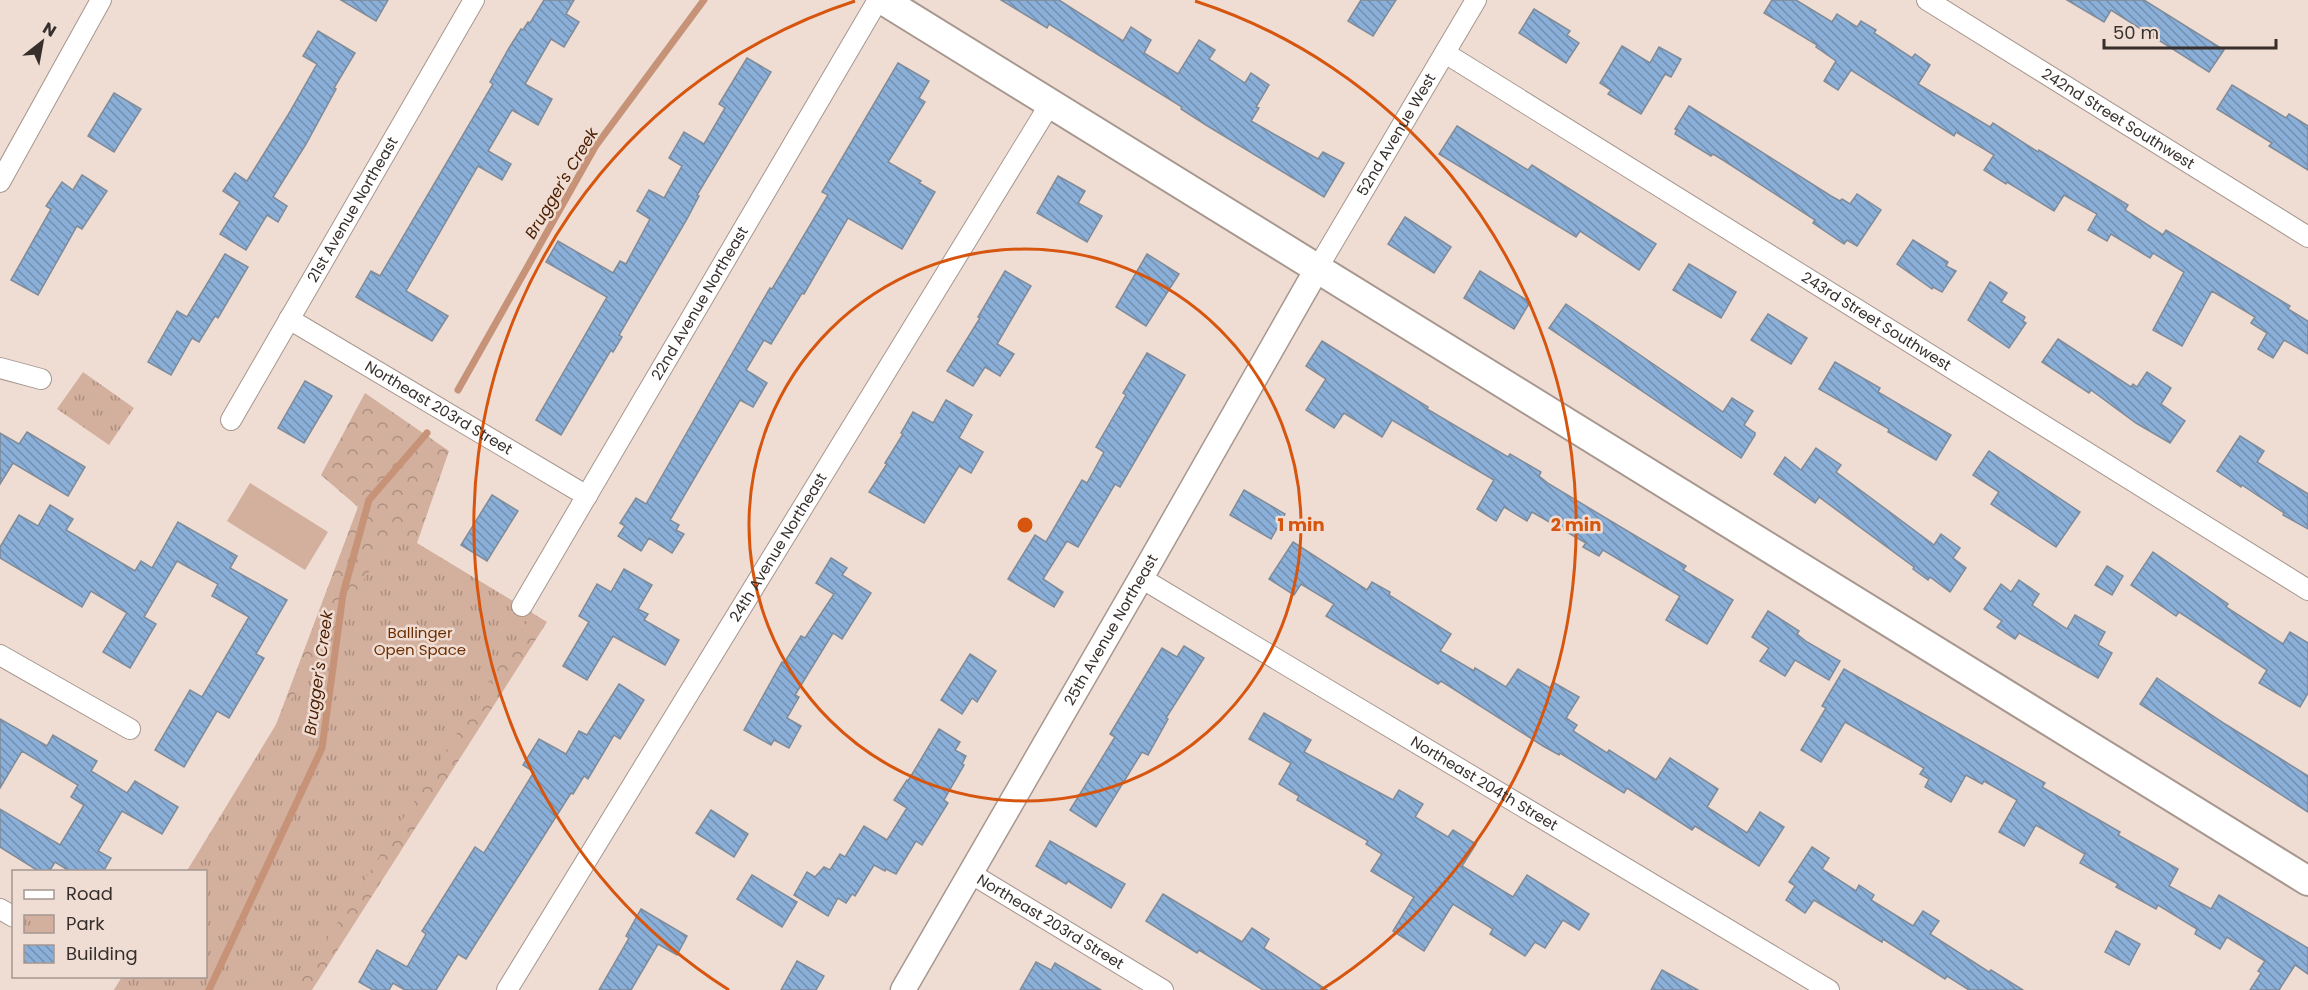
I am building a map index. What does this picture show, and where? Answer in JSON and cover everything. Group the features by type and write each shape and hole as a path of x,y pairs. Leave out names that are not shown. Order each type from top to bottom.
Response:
{"main road":[{"path":"884,0 2308,881"}],"street":[{"path":"0,182 101,0"},
{"name":"21st Avenue Northeast","path":"231,420 474,0"},
{"name":"22nd Avenue Northeast","path":"522,606 878,0"},
{"name":"52nd Avenue West","path":"1317,269 1476,0"},
{"name":"242nd Street Southwest","path":"1927,0 2308,237"},
{"name":"243rd Street Southwest","path":"1445,53 2308,590"},
{"name":"24th Avenue Northeast","path":"507,990 1050,104"},
{"name":"25th Avenue Northeast","path":"903,990 1317,269"},
{"name":"Northeast 203rd Street","path":"289,319 587,496"},
{"path":"0,368 41,379"},
{"name":"Northeast 204th Street","path":"1141,578 1828,990"},
{"path":"0,655 130,729"},
{"name":"Northeast 203rd Street","path":"970,873 1162,990"}],"green space":[{"path":"83,372 134,408 109,445 57,409"},
{"name":"Ballinger Open Space","path":"365,393 449,451 417,543 547,622 312,990 114,990 121,978 207,978 207,870 188,870 274,730 358,507 321,475"},
{"path":"250,483 328,532 305,570 227,521"},
{"name":"Ballinger Open Space","path":"394,530 533,613 295,990 114,990 121,978 207,978 207,870 188,870"}],"building":[{"path":"341,0 388,0 376,21"},
{"path":"544,0 574,0 566,14 579,22 564,47 551,39 525,84 552,99 538,125 512,110 488,151 511,164 502,180 478,166 406,291 448,316 432,341 356,297 371,271 380,276 493,84 490,82 509,48 521,29 523,30 528,22 530,23"},
{"path":"1001,0 1059,0 1123,41 1131,27 1151,40 1144,53 1178,74 1199,40 1215,50 1209,59 1245,83 1251,73 1269,85 1251,121 1318,159 1323,152 1344,163 1324,197 1206,125 1181,109 1182,107 1049,24 1047,28"},
{"path":"1361,0 1396,0 1373,36 1348,21"},
{"path":"1772,0 1796,0 1832,22 1837,14 1857,27 1861,21 1876,30 1874,33 1912,58 1915,54 1930,65 1918,84 1990,127 1993,123 2038,152 2039,150 2128,205 2125,210 2163,235 2166,230 2290,306 2288,309 2308,321 2308,354 2284,340 2273,358 2258,349 2267,333 2251,323 2255,317 2212,291 2182,346 2153,330 2184,272 2153,253 2150,258 2111,234 2107,241 2088,230 2097,214 2064,195 2054,211 2007,182 2006,184 1984,170 1994,155 1956,132 1954,136 1851,70 1838,90 1824,81 1836,61 1816,47 1817,45 1764,13"},
{"path":"2067,0 2144,0 2224,50 2209,72 2111,10 2104,22"},
{"path":"1534,9 1570,31 1567,35 1579,43 1566,63 1519,33"},
{"path":"318,31 355,53 334,88 336,89 306,144 273,197 287,206 278,222 267,215 246,250 220,234 240,202 223,191 235,173 247,181 288,115 317,64 303,56"},
{"path":"1622,46 1650,63 1659,47 1681,59 1671,77 1665,74 1641,114 1608,94 1611,90 1600,83"},
{"path":"747,58 771,72 697,195 699,196 687,219 619,335 622,337 613,352 611,350 561,435 536,420 607,297 546,262 558,241 613,273 620,261 626,264 650,219 637,211 649,190 664,198 682,166 669,158 684,132 704,144 725,108 719,104"},
{"path":"898,63 929,81 919,98 925,102 888,162 935,192 902,249 848,218 804,294 802,293 771,344 764,340 746,370 767,383 753,407 740,400 670,520 679,525 676,530 684,534 672,553 649,538 641,551 618,536 625,526 620,523 636,498 646,504 770,288 772,289 828,195 822,192"},
{"path":"2232,85 2286,118 2289,114 2308,126 2308,170 2269,146 2272,143 2217,109"},
{"path":"114,93 141,109 114,152 88,136"},
{"path":"1689,106 1840,201 1842,199 1850,204 1857,194 1881,210 1857,246 1847,240 1844,244 1813,223 1815,220 1723,160 1713,154 1711,156 1675,134 1677,130 1675,129"},
{"path":"1457,126 1528,170 1532,165 1656,244 1639,270 1580,231 1576,237 1439,154"},
{"path":"82,175 107,191 82,229 77,226 38,295 11,280 51,209 46,206 62,182 73,190"},
{"path":"1058,176 1085,191 1078,203 1102,216 1087,242 1037,213"},
{"path":"1405,217 1451,247 1434,273 1388,244"},
{"path":"1913,240 1948,262 1946,266 1956,271 1942,292 1933,287 1932,289 1897,264"},
{"path":"225,254 248,267 218,318 215,316 199,342 192,338 171,375 148,362 177,311 187,317"},
{"path":"1147,254 1179,274 1146,326 1116,307"},
{"path":"1689,264 1736,292 1721,318 1673,290"},
{"path":"1005,271 1031,286 997,344 1014,354 1000,376 985,367 973,386 947,371 980,318 978,317"},
{"path":"1480,271 1530,302 1514,329 1464,298"},
{"path":"1990,282 2007,293 2001,302 2025,317 2023,321 2026,323 2009,348 1968,320"},
{"path":"1566,304 1723,412 1732,398 1753,411 1744,425 1755,435 1741,458 1549,328"},
{"path":"1768,314 1807,338 1791,364 1751,340"},
{"path":"2058,339 2131,387 2133,384 2137,387 2147,372 2171,388 2161,404 2185,421 2170,443 2136,423 2091,390 2089,393 2042,362"},
{"path":"1322,341 1428,407 1427,409 1508,457 1510,454 1541,472 1539,476 1549,484 1686,566 1683,570 1733,600 1707,644 1666,620 1680,596 1603,550 1599,556 1583,547 1586,543 1532,512 1527,521 1504,507 1496,521 1477,509 1494,480 1392,420 1382,437 1344,413 1334,428 1306,410 1326,379 1306,366"},
{"path":"1147,353 1185,375 1120,487 1115,484 1078,547 1067,541 1043,579 1063,592 1054,607 1008,579 1035,535 1046,542 1082,480 1087,483 1104,452 1096,447 1126,395 1123,393"},
{"path":"1835,362 1880,388 1878,392 1951,435 1936,460 1888,432 1889,429 1819,389"},
{"path":"305,381 332,396 304,443 278,428"},
{"path":"946,400 972,415 959,438 983,452 971,473 959,466 924,523 869,492 887,464 885,463 903,434 901,433 913,412 933,423"},
{"path":"27,432 85,467 68,496 13,463 0,484 0,433 19,444"},
{"path":"2240,436 2264,451 2257,462 2308,494 2308,529 2217,471"},
{"path":"1816,448 1841,465 1836,472 1934,545 1941,534 1960,548 1953,558 1966,568 1950,592 1930,577 1928,580 1913,569 1914,567 1819,497 1815,503 1774,474 1785,457 1801,470"},
{"path":"1989,451 2080,512 2056,547 1991,504 1999,492 1973,475"},
{"path":"1244,490 1285,514 1271,539 1230,515"},
{"path":"492,495 518,511 487,561 461,545"},
{"path":"50,505 73,519 66,530 135,571 141,561 152,568 178,522 237,556 230,568 287,600 256,654 264,658 229,718 217,711 184,767 155,750 190,690 202,697 249,617 212,596 218,584 177,561 144,617 156,624 130,668 103,652 127,613 91,591 82,607 0,558 0,547 19,515 38,526"},
{"path":"1293,542 1367,590 1372,582 1390,592 1389,595 1451,634 1440,651 1474,671 1475,668 1506,687 1518,669 1550,688 1553,682 1579,697 1566,718 1577,725 1573,731 1607,753 1609,750 1656,780 1670,758 1718,789 1707,807 1747,833 1760,812 1784,827 1759,866 1695,826 1692,830 1627,788 1624,793 1560,753 1559,755 1543,746 1441,681 1438,684 1326,616 1334,604 1301,584 1294,595 1269,579"},
{"path":"2153,552 2228,604 2226,607 2283,644 2290,632 2308,643 2308,693 2300,707 2259,683 2267,670 2179,612 2176,616 2131,585"},
{"path":"831,558 847,568 842,575 871,593 842,639 833,633 795,695 799,697 787,718 801,726 789,748 774,740 771,745 744,730 782,662 784,663 801,636 805,638 834,594 816,583"},
{"path":"2107,566 2123,576 2112,595 2095,585"},
{"path":"624,569 652,585 638,609 648,614 644,620 679,640 665,665 613,636 587,680 563,666 589,622 579,616 597,584 611,592"},
{"path":"2019,580 2039,594 2032,605 2067,629 2075,615 2105,632 2098,645 2112,653 2098,678 2019,633 2015,639 1997,627 2002,621 1984,609 2001,584 2011,592"},
{"path":"1768,611 1799,631 1797,634 1807,642 1840,661 1829,680 1795,660 1785,676 1760,661 1769,648 1752,637"},
{"path":"1184,646 1204,658 1166,718 1168,719 1148,755 1142,752 1096,827 1070,810 1115,737 1110,734 1162,648 1177,657"},
{"path":"970,654 996,671 977,702 972,698 962,714 941,700"},
{"path":"1844,669 2045,783 2042,787 2120,832 2118,835 2178,869 2169,886 2211,909 2219,895 2308,948 2308,974 2295,965 2279,990 2250,990 2261,973 2258,971 2265,961 2227,937 2220,949 2195,934 2197,929 2158,905 2156,909 2116,887 2118,884 2080,863 2085,854 2036,825 2024,846 1999,832 2017,800 1984,781 1982,784 1966,775 1951,802 1925,787 1929,779 1920,774 1924,768 1845,722 1821,762 1801,750 1826,708 1822,706"},
{"path":"2157,678 2308,776 2308,812 2140,704"},
{"path":"619,684 644,700 620,739 614,735 588,779 584,776 573,794 571,793 466,959 458,954 436,990 405,990 393,983 389,990 373,990 359,982 377,950 407,967 426,934 422,931 475,847 484,853 534,772 523,765 539,739 566,754 579,731 587,735"},
{"path":"1264,713 1311,740 1304,752 1393,800 1399,790 1423,804 1415,817 1448,837 1453,830 1476,844 1462,866 1513,897 1527,875 1589,914 1579,930 1563,920 1545,948 1535,942 1525,956 1490,934 1493,929 1453,904 1424,951 1393,931 1414,897 1371,871 1382,854 1366,844 1368,841 1297,800 1299,796 1279,784 1291,763 1249,739"},
{"path":"0,719 47,746 53,735 97,761 91,771 127,793 135,781 178,807 162,834 122,811 98,851 111,858 104,870 68,870 55,862 50,870 37,870 0,847 0,809 60,845 84,805 71,797 78,785 22,751 0,788"},
{"path":"939,729 960,742 955,750 966,756 962,764 964,765 944,800 948,803 922,845 916,841 896,874 874,865 855,896 852,894 846,903 838,898 828,916 794,895 807,872 815,877 824,867 830,870 840,854 845,857 864,826 887,840 907,808 894,800"},
{"path":"711,810 748,834 734,857 696,833"},
{"path":"1050,841 1125,884 1111,908 1068,881 1066,884 1036,866"},
{"path":"1812,847 1829,858 1822,869 1856,891 1859,885 1874,895 1871,900 1913,926 1923,911 1939,921 1930,934 1989,972 1991,970 2023,990 1969,990 1947,976 1945,979 1883,939 1882,942 1814,900 1805,913 1786,900 1795,886 1789,882"},
{"path":"752,875 797,902 782,927 737,899"},
{"path":"1163,894 1242,942 1252,928 1269,939 1264,948 1327,990 1263,990 1199,950 1197,953 1146,921"},
{"path":"641,909 687,936 677,955 658,944 631,990 599,990 629,938 626,936"},
{"path":"2116,931 2140,944 2129,965 2105,952"},
{"path":"797,961 824,976 816,990 781,990"},
{"path":"1036,962 1051,970 1055,963 1101,990 1020,990"},
{"path":"1662,970 1698,990 1651,990"}],"waterway":[{"name":"Brugger's Creek","path":"458,390 595,147 704,0"},
{"name":"Brugger's Creek","path":"209,990 322,748 343,594 369,500 427,433"}]}
